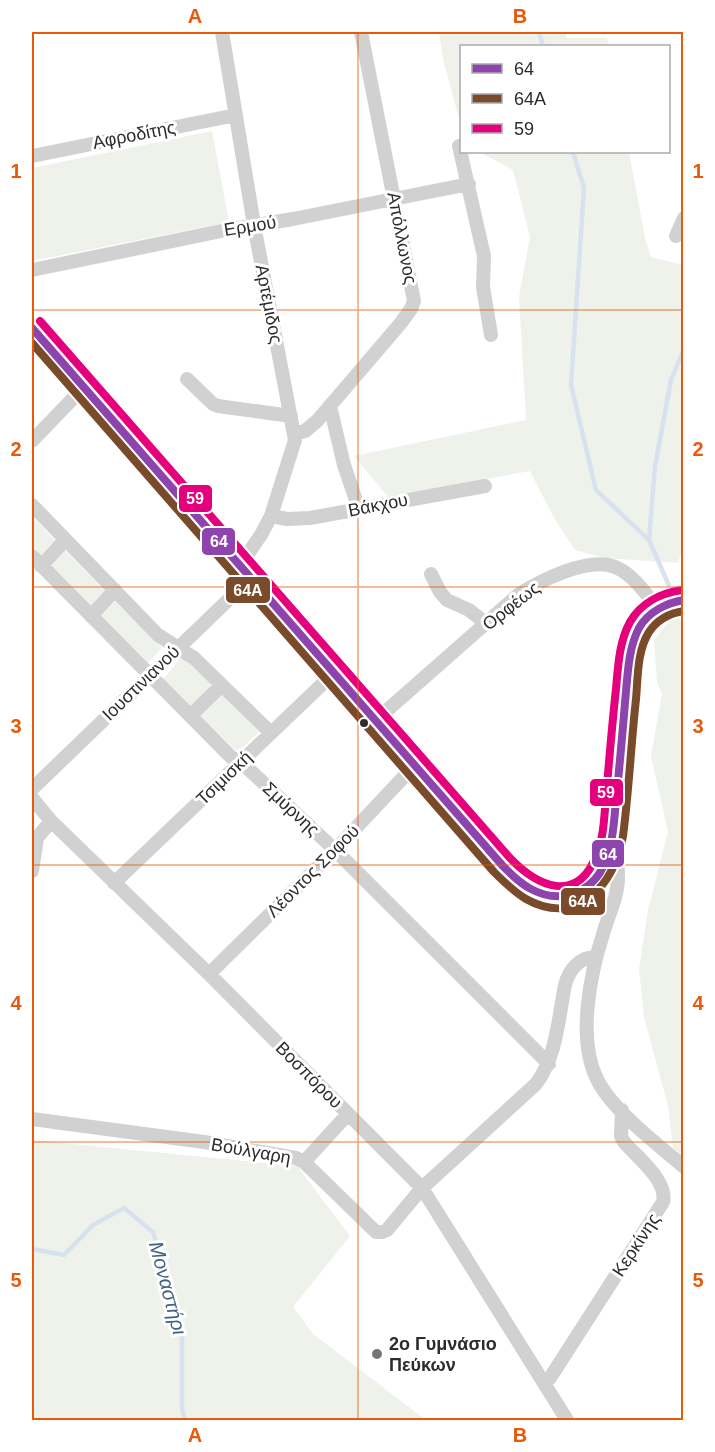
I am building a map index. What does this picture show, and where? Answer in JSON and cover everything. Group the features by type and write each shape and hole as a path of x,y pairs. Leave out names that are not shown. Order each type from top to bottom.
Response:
{"main road":[{"path":"32,328 335,672 501,865 522,884 539,894 550,897 563,896 585,888 601,872 608,852 616,808 631,650 639,629 650,615 670,604"}],"street":[{"name":"Αρτέμιδος","path":"222,32 254,225 294,434 294,447 271,516 246,572"},
{"name":"Απόλλωνος","path":"294,434 314,424 400,324 413,305 361,32"},
{"name":"Αφροδίτης","path":"32,156 236,115"},
{"path":"461,153 484,255 483,287 491,335"},
{"name":"Ερμού","path":"32,270 469,184"},
{"path":"676,236 684,218"},
{"path":"187,379 218,406 291,417"},
{"path":"32,441 84,387"},
{"path":"330,406 344,465 358,509"},
{"name":"Βάκχου","path":"271,516 295,520 485,486"},
{"path":"32,505 158,635 194,658 271,733"},
{"path":"36,561 65,540"},
{"name":"Σμύρνης","path":"36,561 231,757 241,762 335,850 549,1064"},
{"name":"Ορφέως","path":"376,720 518,595 562,572 598,565 614,566 638,585 670,604"},
{"name":"Ιουστινιανού","path":"32,789 178,647 246,572"},
{"path":"431,574 447,600 469,610 487,624"},
{"path":"91,616 115,590"},
{"name":"Τσιμισκή","path":"114,883 335,672"},
{"path":"190,716 222,685"},
{"name":"Λέοντος Σοφού","path":"209,974 335,850 415,765"},
{"name":"Βοσπόρου","path":"32,798 51,821 209,974 422,1188 547,1382 567,1420"},
{"path":"32,871 37,838 51,821"},
{"path":"608,852 616,863 618,879 616,895 596,957 589,988 590,1058 598,1082 622,1110 684,1167"},
{"path":"422,1188 529,1092 549,1064 561,1002 569,975 581,960 596,957"},
{"name":"Κερκίνης","path":"547,1382 663,1202 665,1195 660,1181 624,1142 621,1136 622,1110"},
{"path":"304,1162 348,1114"},
{"name":"Βούλγαρη","path":"32,1119 204,1142 296,1158 304,1162 376,1232 387,1230 422,1188"}],"shaded area":[{"path":"439,32 565,32 567,38 607,38 609,45 460,45 460,122 443,59"},
{"path":"212,131 229,222 32,261 32,168"},
{"path":"482,153 629,153 645,238 651,257 683,265 684,544 678,563 605,558 575,550 554,518 530,471 388,497 354,456 526,420 519,297 530,237 513,170"},
{"path":"32,516 55,540 41,555 32,545"},
{"path":"65,550 105,591 91,606 51,565"},
{"path":"115,601 162,648 147,664 100,616"},
{"path":"674,618 683,618 683,1159 673,1148 668,1106 644,1017 639,969 648,910 668,832 651,756 662,694 657,682 654,640"},
{"path":"180,658 183,658 212,685 190,708 163,680"},
{"path":"221,694 259,732 238,752 199,716"},
{"path":"32,1140 297,1166 350,1236 293,1307 313,1334 426,1420 32,1420"}],"waterway":[{"path":"539,32 543,45"},
{"path":"573,153 584,188 571,385 596,490 649,540"},
{"path":"674,597 649,540 655,466 671,380 684,349"},
{"path":"678,605 684,618"},
{"name":"Μοναστήρι","path":"32,1249 64,1255 93,1225 124,1208 153,1232 182,1333 182,1408 185,1420"}],"transit line":[{"name":"59","path":"40,321 510,858 544,883 568,886 578,881 588,871 596,856 603,827 617,672 623,638 630,622 646,604 659,596 682,590"},
{"name":"64","path":"32,328 502,865 522,884 538,892 555,896 577,892 592,882 603,867 612,834 627,675 633,643 639,628 652,613 671,603 684,600"},
{"name":"64Α","path":"32,343 494,872 526,899 545,907 562,908 577,904 591,896 603,885 612,870 623,836 642,647 649,632 656,624 669,615 684,611"}],"place":[{"name":"2ο Γυμνάσιο Πεύκων","path":"377,1354"}]}
